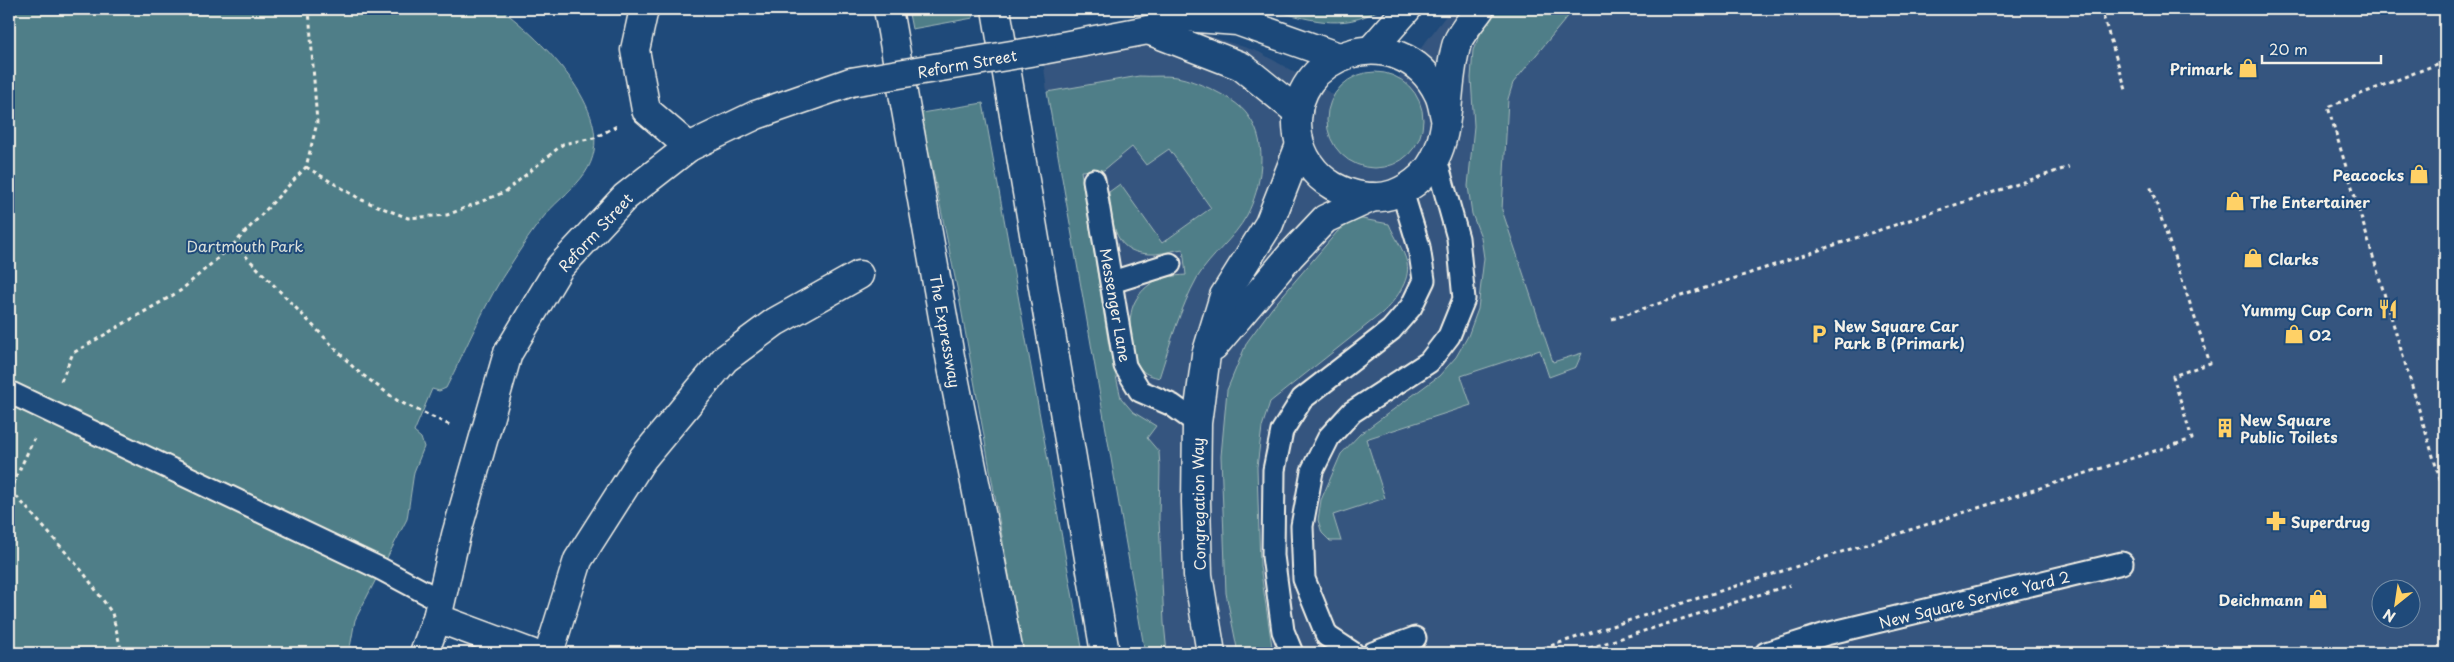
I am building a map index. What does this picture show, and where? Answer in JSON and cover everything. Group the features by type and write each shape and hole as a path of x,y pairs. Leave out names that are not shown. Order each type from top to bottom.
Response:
{"main road":[{"path":"644,9 635,50 646,110 690,147"},
{"name":"The Expressway","path":"888,9 951,362 1009,653"},
{"path":"996,9 1105,653"},
{"path":"1371,50 1407,9"},
{"path":"1445,118 1439,94 1429,78 1413,62 1394,53 1371,50 1354,52 1339,57 1324,67 1310,81 1298,112 1300,145 1308,163 1323,180 1345,193 1373,197 1387,196 1412,185 1426,173 1436,159 1444,138 1445,118 1457,42 1480,9"},
{"name":"Reform Street","path":"424,653 439,609 456,535 508,353 559,268 625,197 690,147 756,115 851,82 1148,30 1184,16 1237,22 1339,57"},
{"path":"1148,30 1241,66 1298,112"},
{"name":"Congregation Way","path":"1211,653 1198,575 1197,423 1206,354 1224,296 1269,224 1300,145"},
{"path":"1206,354 1290,256 1325,219 1373,197"},
{"path":"549,653 578,560 643,458 725,359 775,322 858,275"},
{"path":"439,609 531,653"}],"lane":[{"path":"1353,653 1327,636 1304,579 1302,526 1312,471 1330,437 1352,412 1429,362 1449,336 1464,299 1458,238 1436,159"},
{"name":"Messenger Lane","path":"1094,180 1125,366 1140,391 1172,405 1197,423"},
{"path":"1292,653 1283,630 1273,556 1274,470 1282,431 1302,399 1390,330 1411,307 1424,280 1419,247 1402,191"},
{"path":"1112,282 1170,264"},
{"path":"9,392 381,569 439,609"},
{"name":"New Square Service Yard 2","path":"1766,653 1826,634 2122,563"},
{"path":"1373,653 1415,638"}],"path":[{"path":"122,653 112,613 83,572 10,491 73,353 180,291 234,244 306,167 317,123 309,9"},
{"path":"2101,9 2127,93"},
{"path":"2445,61 2328,107 2445,496"},
{"path":"306,167 362,200 408,218 447,215 505,192 563,144 594,138 646,110"},
{"path":"1612,319 2069,167"},
{"path":"1528,653 2192,440 2173,376 2210,363 2150,185"},
{"path":"234,244 356,370 398,401 455,427 484,435"},
{"path":"1574,653 1790,585"}],"shaded area":[{"path":"1451,9 2445,9 2445,653 1145,653 1047,92 1042,50 1148,30 1201,33 1259,52 1374,118 1398,78"}],"green space":[{"name":"Dartmouth Park","path":"9,9 501,9 537,40 556,60 573,82 586,105 594,128 594,151 585,173 546,214 519,251 493,294 446,388 439,391 432,389 414,432 421,438 424,447 414,472 407,519 355,620 349,653 9,653"},
{"path":"908,9 971,9 973,18 912,29"},
{"path":"1267,9 1380,9 1365,16 1337,22 1310,19"},
{"path":"1492,9 1574,9 1513,83 1508,99 1502,210 1553,362 1582,353 1576,367 1549,377 1540,350 1461,376 1471,405 1366,439 1385,498 1333,515 1341,541 1330,541 1322,533 1318,520 1321,500 1341,454 1360,434 1439,376 1456,357 1468,336 1478,309 1484,258 1481,237 1472,214 1468,186 1474,126 1471,78 1473,50"},
{"path":"1375,72 1393,76 1409,86 1419,102 1423,120 1419,138 1409,154 1393,164 1375,168 1357,164 1341,154 1331,138 1327,120 1331,102 1341,86 1357,76"},
{"path":"1139,76 1181,78 1209,88 1231,100 1249,117 1259,140 1261,153 1259,179 1252,204 1242,224 1197,278 1180,314 1159,378 1144,372 1138,365 1132,349 1131,313 1134,303 1140,294 1153,282 1167,277 1186,275 1183,249 1156,254 1142,253 1131,250 1123,244 1114,226 1109,192 1120,184 1162,243 1211,208 1169,149 1146,165 1132,147 1104,170 1081,171 1109,346 1121,398 1133,412 1156,426 1147,438 1159,452 1159,519 1167,653 1145,653 1047,92"},
{"path":"983,103 1083,653 1023,653 959,297 921,113"},
{"path":"1357,218 1389,224 1406,258 1408,270 1400,291 1382,313 1270,402 1262,427 1257,467 1260,566 1273,653 1238,653 1226,593 1221,456 1227,390 1247,342 1272,308 1337,232"}],"place":[{"name":"Primark","path":"2248,68"},
{"name":"Peacocks","path":"2419,174"},
{"name":"The Entertainer","path":"2235,201"},
{"name":"Clarks","path":"2253,258"},
{"name":"Yummy Cup Corn","path":"2388,309"},
{"name":"New Square Car Park B (Primark)","path":"1819,334"},
{"name":"O2","path":"2294,334"},
{"name":"New Square Public Toilets","path":"2225,428"},
{"name":"Superdrug","path":"2276,521"},
{"name":"Deichmann","path":"2318,599"}]}
